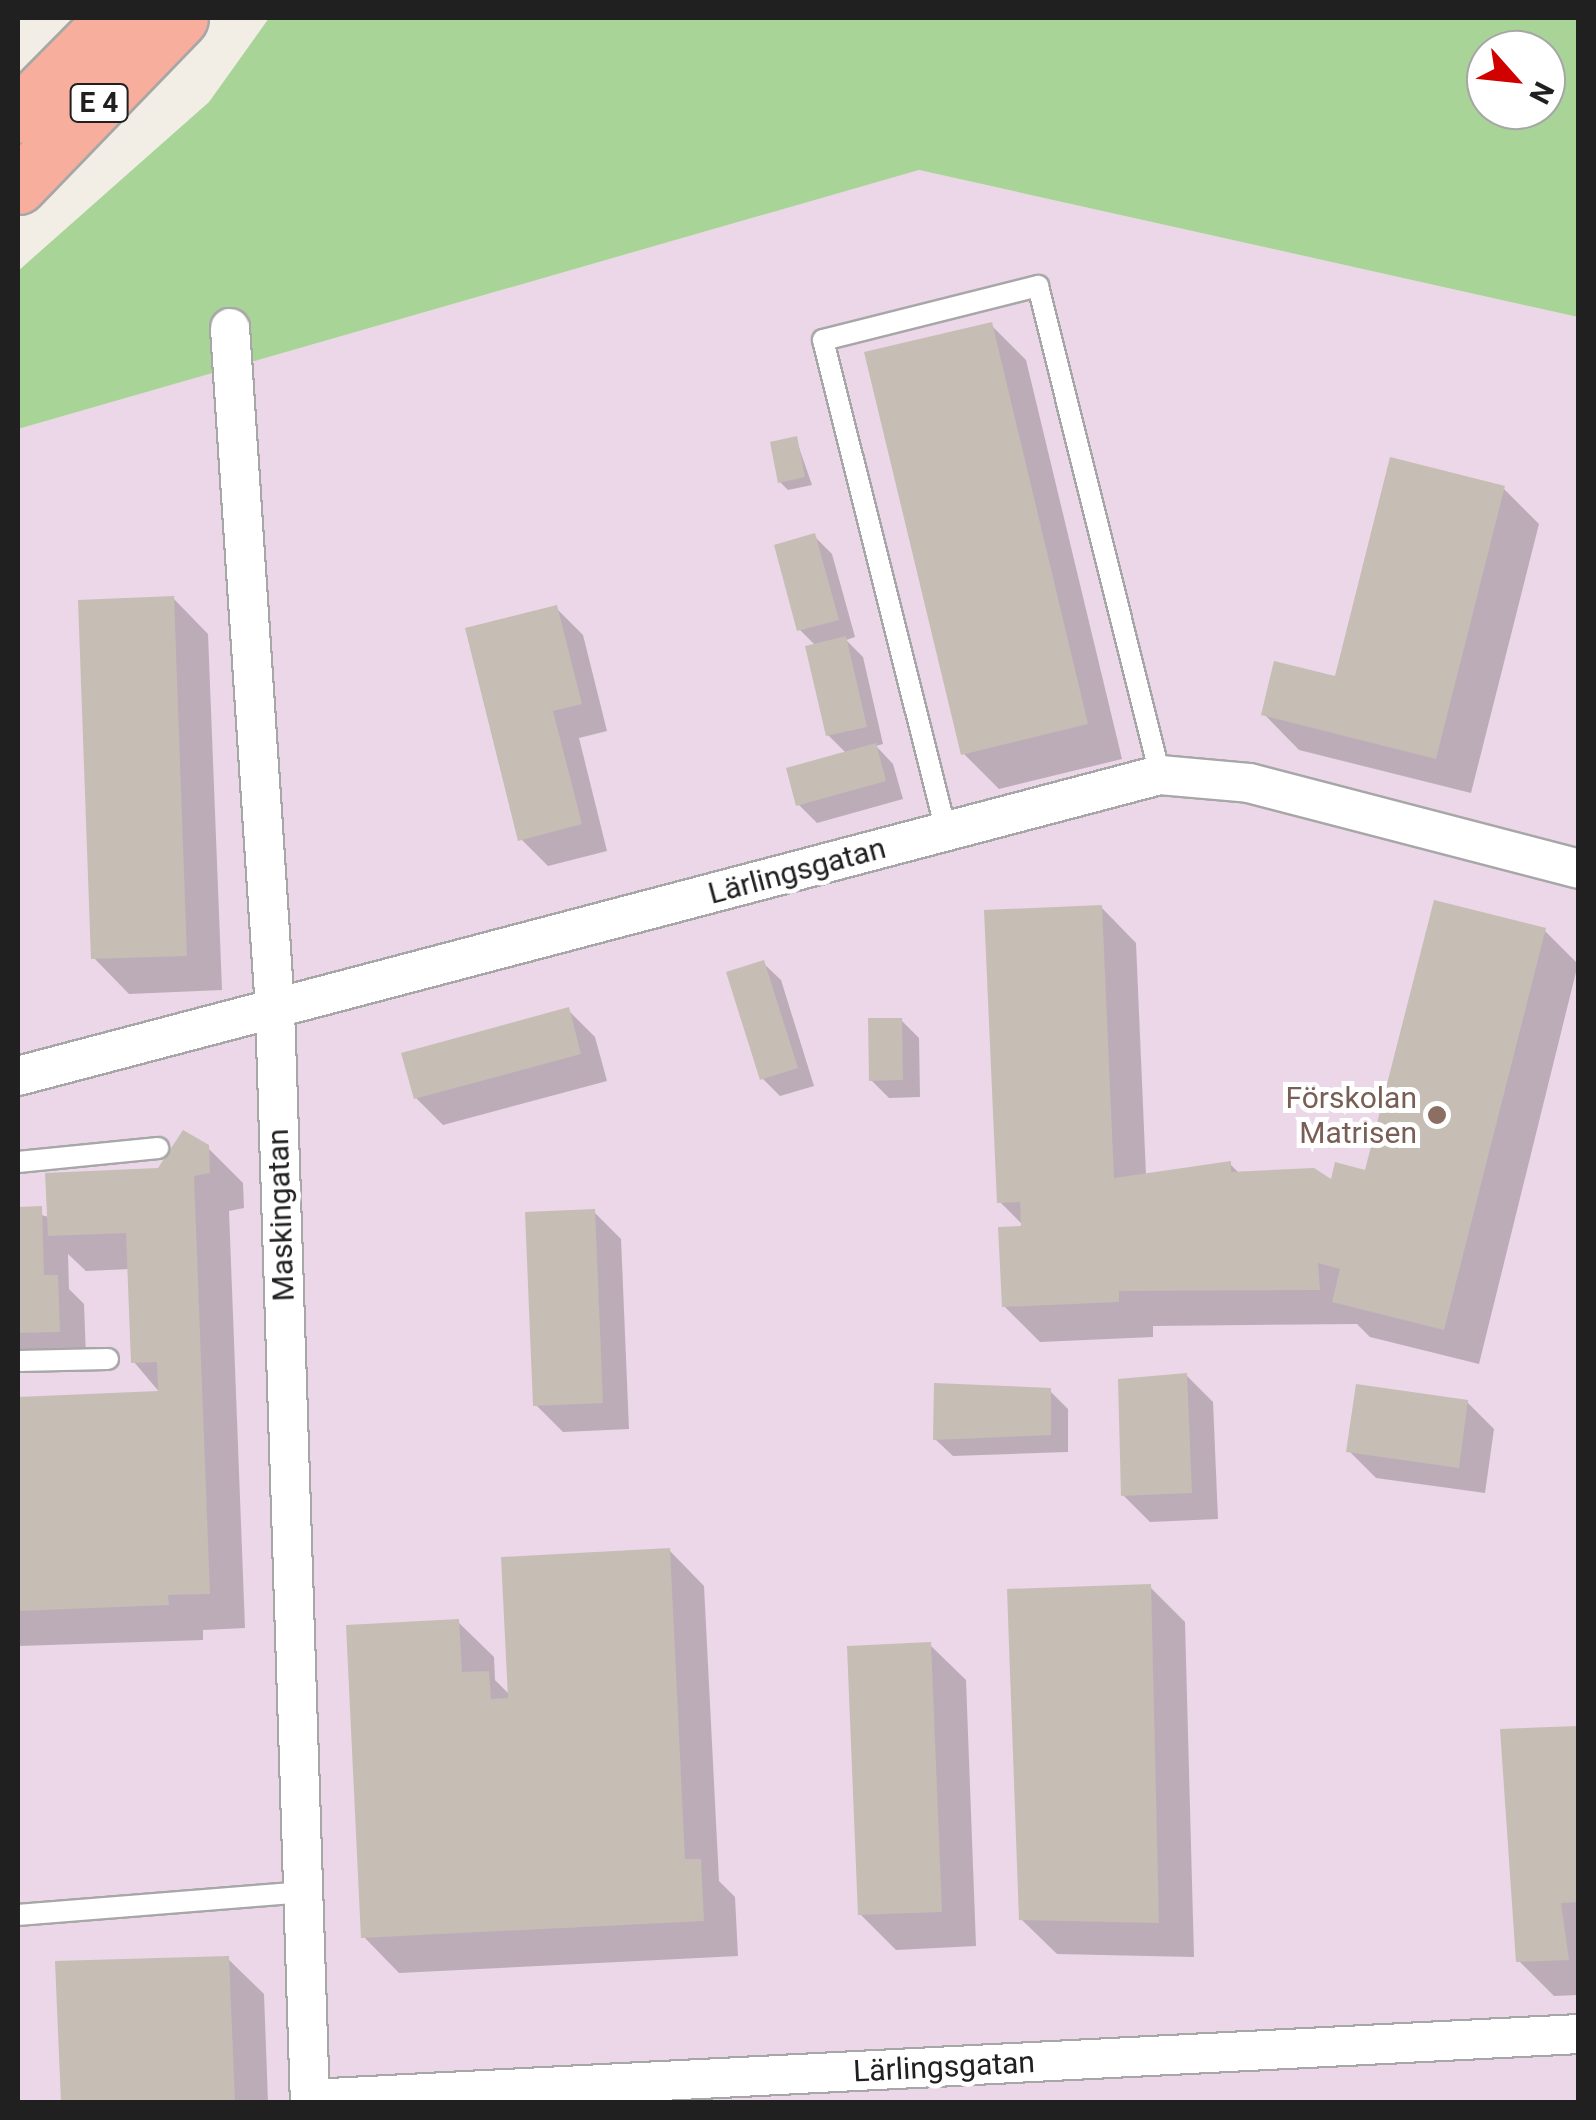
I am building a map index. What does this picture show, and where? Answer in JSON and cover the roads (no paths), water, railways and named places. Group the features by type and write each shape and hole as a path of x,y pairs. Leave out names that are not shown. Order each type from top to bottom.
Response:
{"highway":[{"name":"E 4","path":"18,115 114,18"},
{"name":"E 4","path":"18,186 180,18"}],"street":[{"name":"Maskingatan","path":"230,328 274,1009 310,2101"},
{"name":"Lärlingsgatan","path":"18,1076 1160,774 1249,783 1578,869"},
{"name":"Lärlingsgatan","path":"310,2101 1578,2034"}],"lane":[{"path":"946,831 822,340 1038,286 1160,774"},
{"path":"18,1162 158,1148"},
{"path":"18,1361 108,1359"},
{"path":"18,1914 304,1892"}],"place":[{"name":"Förskolan Matrisen","path":"1437,1115"}]}
